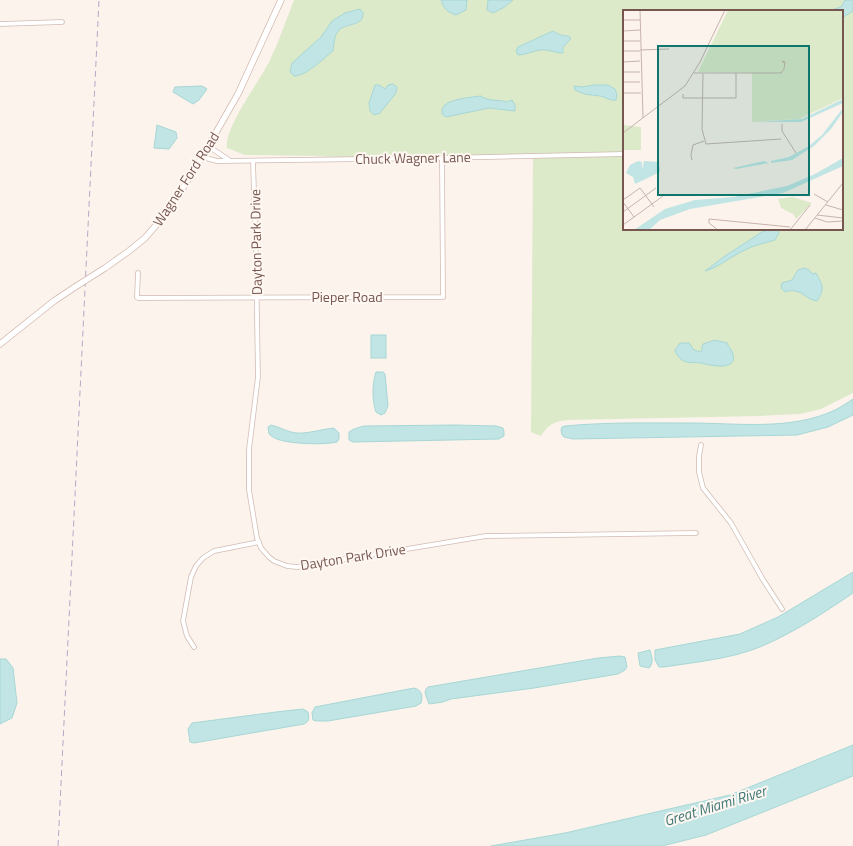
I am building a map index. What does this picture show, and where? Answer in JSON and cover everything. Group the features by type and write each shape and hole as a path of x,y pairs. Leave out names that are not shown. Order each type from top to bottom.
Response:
{"main road":[{"name":"Wagner Ford Road","path":"0,344 48,305 129,251 154,228 172,204 202,157 238,94 281,0"}],"street":[{"path":"0,24 62,22"},
{"path":"208,146 229,160"},
{"name":"Chuck Wagner Lane","path":"202,157 217,161 253,161 623,154"},
{"name":"Pieper Road","path":"138,273 138,298 443,297 442,158"},
{"name":"Dayton Park Drive","path":"253,161 258,377 249,449 248,474 250,494 259,542 269,558 280,564 292,567 486,536 696,533"},
{"path":"701,445 699,472 704,488 731,523 762,578 782,609"},
{"path":"194,647 187,636 183,621 190,583 196,566 203,558 214,550 259,542"}],"green space":[{"path":"294,0 853,0 853,393 821,409 800,414 567,420 552,424 541,436 531,432 533,156 376,159 245,155 227,148 231,128 270,60"}],"water":[{"path":"441,0 467,0 466,10 456,15 453,14 446,10"},
{"path":"488,0 513,0 503,8 493,13 487,10"},
{"path":"845,0 853,0 853,11 843,17 843,10 831,10 841,7"},
{"path":"360,9 363,13 361,20 342,28 337,32 333,51 304,73 294,76 290,72 292,63 321,37 332,21 345,13"},
{"path":"553,31 571,38 563,47 563,53 543,50 518,55 516,51 518,47"},
{"path":"393,84 397,87 396,93 380,113 374,115 370,111 369,103 375,85 379,85 385,89 388,85"},
{"path":"608,85 615,89 617,95 616,100 582,93 575,90 574,86 582,87"},
{"path":"202,86 207,89 199,100 193,104 173,92 175,87"},
{"path":"481,96 487,99 507,102 512,100 515,105 515,111 489,108 446,117 442,114 443,107 452,101"},
{"path":"157,125 176,132 177,138 169,149 154,148"},
{"path":"768,230 778,230 779,233 775,240 748,248 716,267 705,271 725,256 762,232"},
{"path":"804,268 809,270 812,274 816,273 822,284 822,290 817,301 798,292 785,292 781,288 782,283 792,280 798,270"},
{"path":"371,335 386,335 386,358 371,358"},
{"path":"715,340 727,343 733,354 733,360 731,363 722,366 687,362 682,360 675,352 680,343 689,343 694,350 701,352 703,344"},
{"path":"376,372 383,372 385,374 388,406 385,413 381,415 376,412 373,398 373,387"},
{"path":"853,399 853,415 828,427 797,435 573,439 564,437 561,430 562,427 565,426 612,423 782,423 818,417 835,410"},
{"path":"271,425 296,433 334,428 339,433 339,439 337,442 325,444 285,441 269,434 268,427"},
{"path":"364,426 496,426 503,428 504,436 499,439 353,442 349,440 349,432"},
{"path":"853,572 853,593 808,622 760,647 701,662 664,667 659,667 655,660 655,650 740,634 778,617"},
{"path":"650,650 652,660 651,666 649,668 640,666 638,653"},
{"path":"625,657 627,667 618,674 534,688 451,699 429,704 425,693 428,687 598,658"},
{"path":"0,659 6,659 13,668 17,703 12,718 0,724"},
{"path":"414,688 419,690 422,696 421,703 416,706 328,721 313,720 312,713 315,707"},
{"path":"303,709 308,712 309,718 304,724 194,743 190,742 188,729 192,723"},
{"name":"Great Miami River","path":"853,745 853,776 706,835 662,846 491,846 565,833 730,795"}],"railway":[{"path":"58,846 99,0"}]}
